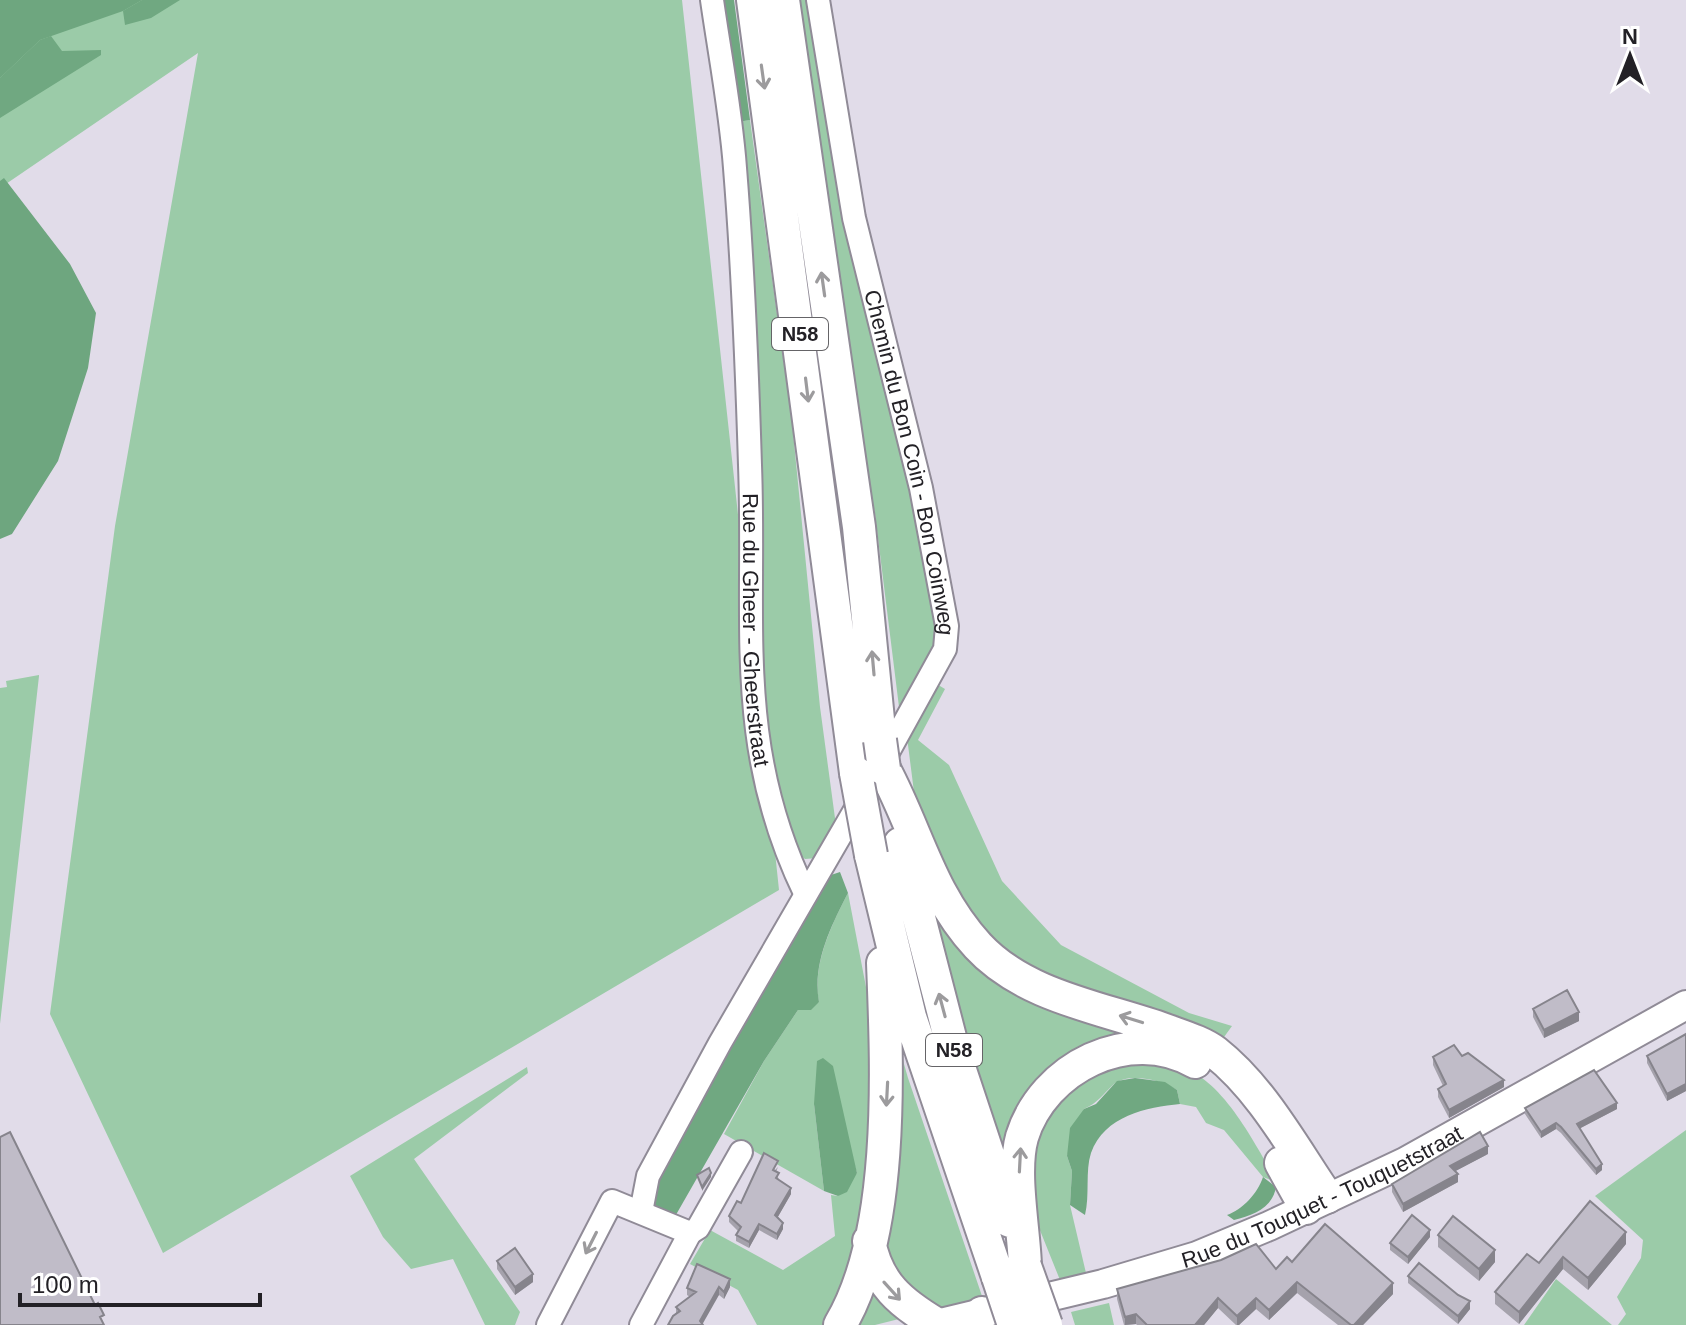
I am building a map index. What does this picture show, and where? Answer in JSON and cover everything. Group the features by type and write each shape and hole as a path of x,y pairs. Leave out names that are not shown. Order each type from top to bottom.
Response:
{"highway":[{"name":"N58","path":"753,0 873,761 901,820 953,1049 1012,1272 1014,1325"},
{"name":"N58","path":"783,0 859,527 873,761 871,855 910,1017 1012,1272 1046,1325"},
{"path":"901,820 952,912 979,947 1003,966 1045,990 1214,1051 1254,1095 1316,1202"},
{"path":"840,1325 854,1298 869,1241 884,1146 888,1073 881,904"},
{"path":"1012,1272 1021,1139 1036,1105 1057,1080 1084,1061 1114,1051 1167,1051 1215,1075 1316,1202"},
{"path":"869,1241 878,1273 889,1291 934,1324"}],"main road":[{"name":"Rue du Touquet - Touquetstraat","path":"934,1324 978,1319 1197,1256 1405,1162 1686,1005"}],"street":[{"name":"Rue du Gheer - Gheerstraat","path":"712,0 735,167 750,469 750,635 756,742 766,792 784,850 805,893"},
{"name":"Chemin du Bon Coin - Bon Coinweg","path":"805,893 945,649 947,626 921,488 854,218 818,0"},
{"path":"641,1212 648,1176 805,893"},
{"path":"641,1325 690,1233 698,1228 741,1152"},
{"path":"548,1325 612,1201 690,1233"}],"shaded area":[{"path":"0,0 682,0 757,689 738,122 750,120 792,422 820,707 837,833 818,858 805,859 792,848 766,767 779,890 163,1253 50,1014 115,526 198,53 0,188"},
{"path":"0,0 142,0 123,11 40,40 0,78"},
{"path":"142,0 180,0 151,18 125,25 123,11"},
{"path":"720,0 734,0 750,120 738,122"},
{"path":"797,0 813,0 913,479 941,638 900,715 875,514 855,409"},
{"path":"51,36 62,51 101,50 101,55 0,118 0,78 40,40"},
{"path":"4,178 70,264 96,313 88,368 58,461 12,534 0,539 0,181"},
{"path":"39,675 0,1024 0,688 7,687 6,681"},
{"path":"935,683 945,689 918,740 949,765 1002,881 1061,945 1189,1013 1232,1026 1219,1044 1045,978 989,940 928,852 914,792 907,737"},
{"path":"840,872 848,893 821,960 819,1002 811,1010 798,1010 764,1061 673,1220 648,1208 656,1183 708,1086 828,876"},
{"path":"848,893 870,1008 876,1107 858,1245 830,1325 757,1325 738,1290 690,1264 710,1230 783,1270 835,1236 831,1195 838,1196 857,1173 852,1157 814,1104 824,1191 724,1134 764,1061 798,1010 819,1002 821,960"},
{"path":"927,911 940,913 976,954 1209,1058 1244,1099 1203,1062 1078,1059 1010,1176 991,1128"},
{"path":"888,1008 908,1078 983,1299 926,1313 907,1301 876,1239"},
{"path":"823,1058 833,1066 857,1173 847,1192 838,1196 824,1191 814,1104 817,1061"},
{"path":"1115,1062 1172,1064 1205,1080 1232,1108 1273,1174 1271,1180 1263,1177 1224,1130 1206,1123 1196,1107 1180,1104 1177,1090 1146,1079 1120,1080 1084,1109 1067,1156 1072,1171 1070,1205 1086,1273 1060,1280 1029,1203 1025,1175 1048,1105"},
{"path":"527,1067 528,1073 414,1159 520,1312 515,1325 485,1325 453,1259 411,1269 383,1237 350,1176"},
{"path":"1135,1078 1165,1082 1177,1090 1180,1104 1128,1116 1116,1122 1097,1140 1089,1160 1085,1215 1070,1205 1072,1171 1067,1156 1070,1128 1084,1109 1096,1104 1117,1081"},
{"path":"1686,1130 1686,1325 1618,1325 1626,1314 1617,1297 1641,1258 1643,1240 1595,1196"},
{"path":"1263,1177 1276,1187 1266,1206 1234,1220 1227,1215 1249,1200"},
{"path":"868,1275 907,1317 875,1325 848,1325"},
{"path":"1556,1279 1612,1325 1524,1325"},
{"path":"1109,1303 1114,1325 1075,1325 1071,1312"}],"building":[{"path":"1567,990 1579,1012 1544,1030 1533,1009"},
{"path":"1686,1034 1686,1084 1667,1094 1647,1056"},
{"path":"1454,1045 1462,1056 1468,1053 1504,1080 1449,1110 1438,1089 1446,1084 1433,1057"},
{"path":"1594,1070 1617,1103 1577,1124 1602,1164 1596,1169 1561,1127 1556,1123 1541,1132 1525,1108"},
{"path":"10,1132 95,1305 98,1303 104,1315 100,1317 104,1325 0,1325 0,1137"},
{"path":"1480,1132 1488,1146 1450,1166 1458,1174 1403,1204 1392,1184"},
{"path":"764,1153 778,1161 773,1170 779,1173 776,1178 791,1188 775,1215 783,1223 777,1234 759,1224 749,1242 736,1235 741,1227 729,1216 737,1201 741,1203"},
{"path":"709,1168 711,1173 702,1187 697,1175"},
{"path":"1590,1201 1626,1232 1588,1278 1563,1257 1519,1312 1495,1292 1527,1254 1539,1263"},
{"path":"1412,1215 1430,1230 1408,1257 1390,1243"},
{"path":"1453,1216 1495,1250 1479,1269 1438,1235"},
{"path":"1325,1224 1393,1283 1354,1325 1297,1282 1269,1310 1256,1298 1237,1316 1218,1298 1195,1325 1147,1325 1136,1314 1125,1317 1117,1289 1221,1260 1256,1244 1276,1269 1287,1257 1292,1262"},
{"path":"515,1248 533,1274 515,1287 497,1261"},
{"path":"1419,1263 1470,1301 1458,1316 1408,1276"},
{"path":"697,1264 730,1279 724,1292 719,1287 700,1321 703,1325 668,1325 680,1311 676,1307 696,1292 687,1288"}]}
